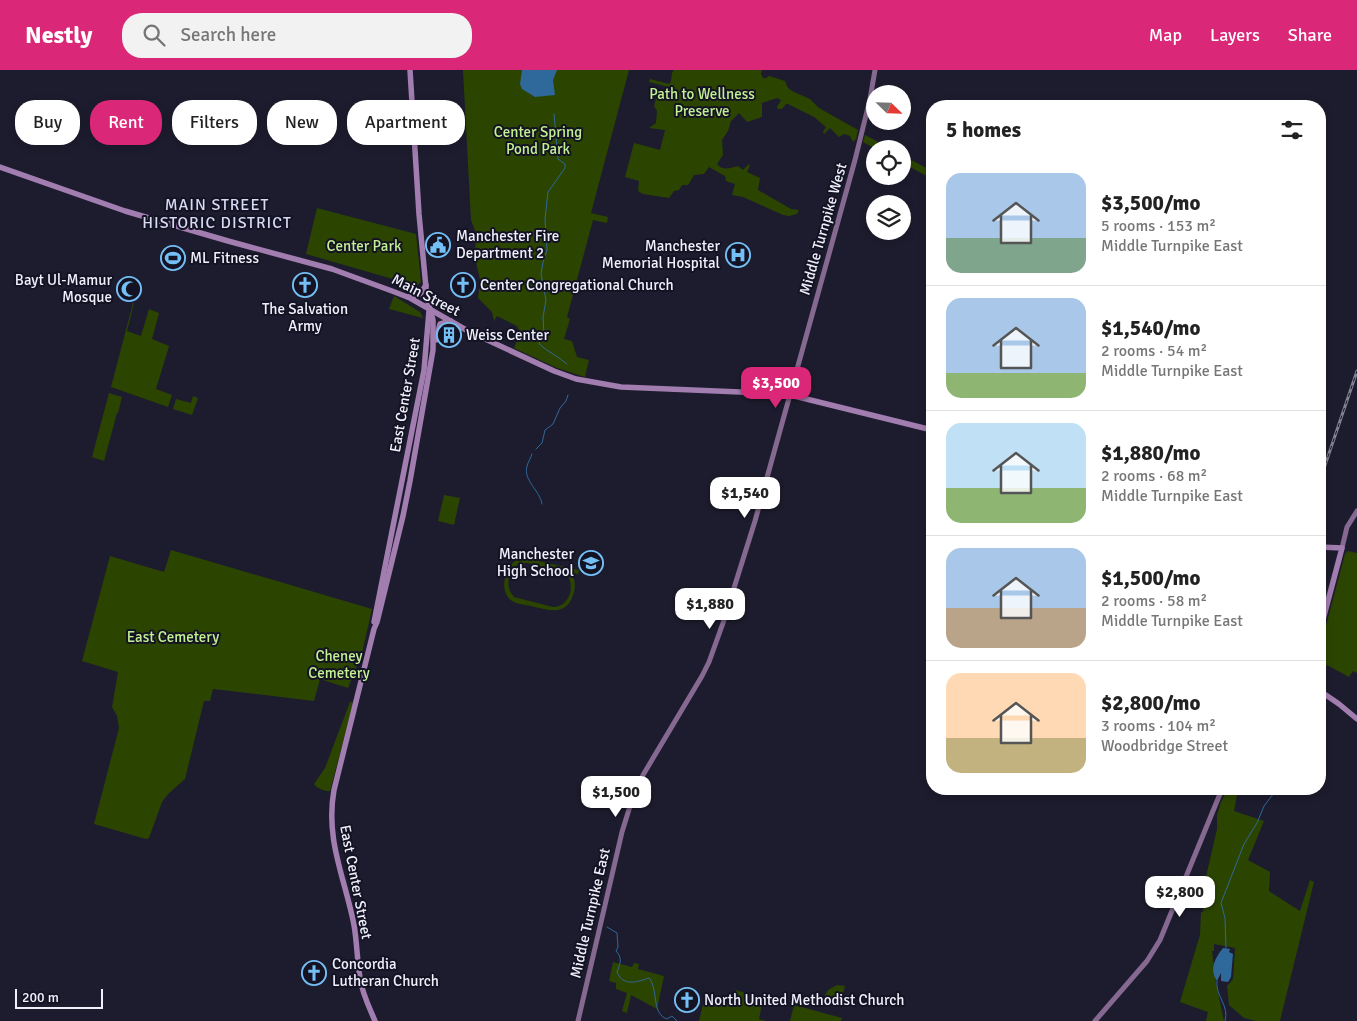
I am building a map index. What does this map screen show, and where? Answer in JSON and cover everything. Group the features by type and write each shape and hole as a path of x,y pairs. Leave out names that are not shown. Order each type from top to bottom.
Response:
{"main road":[{"name":"East Center Street","path":"374,1021 364,996 353,922 336,859 331,820 334,790 374,629 378,622 387,586 410,481 430,349 433,320 429,309 419,214 410,70"},
{"name":"Middle Turnpike West","path":"790,394 856,154 870,99 875,70"},
{"name":"Main Street","path":"0,167 132,213 228,242 332,270 408,297 451,321 557,372 623,388 790,394 926,428"},
{"path":"408,297 420,294 426,285"},
{"path":"430,349 440,325 443,322 451,321"},
{"name":"Middle Turnpike East","path":"578,1021 627,814 647,768 709,662 752,532 790,394"},
{"path":"1326,608 1347,527 1357,511"},
{"path":"1326,547 1342,548"},
{"path":"1326,695 1357,719"},
{"path":"1095,1021 1147,961 1160,940 1220,795"}],"green space":[{"name":"Center Spring Pond Park","path":"463,70 629,70 591,213 608,217 607,223 593,220 567,317 570,319 564,339 572,341 577,357 589,360 585,377 557,368 514,348 520,333 517,326 497,316 494,321 492,312 478,298 480,280 476,262 475,231 471,220"},
{"name":"Path to Wellness Preserve","path":"674,70 762,70 763,78 769,76 785,81 788,88 792,91 810,99 819,108 858,130 856,139 853,142 850,136 844,134 839,137 830,128 824,134 823,132 826,127 814,117 788,104 782,109 778,109 777,107 781,100 777,98 762,103 762,117 747,122 739,113 731,121 728,131 722,140 723,155 717,164 724,168 738,166 743,170 749,164 747,172 760,178 758,190 791,209 799,210 797,214 783,215 743,197 732,195 735,184 726,181 725,176 709,167 704,174 694,175 688,185 682,185 669,198 643,194 638,191 639,181 625,177 634,143 660,150 665,130 649,128 656,123 657,111 654,106 658,92 670,96 672,88 649,82 650,79 669,84"},
{"path":"865,135 875,140 866,140 866,144 863,142"},
{"path":"911,160 926,168 926,176 911,167"},
{"name":"Center Park","path":"317,208 416,234 421,282 417,286 306,254"},
{"path":"394,296 420,312 423,318 389,309"},
{"path":"133,303 127,331 141,336 149,309 159,313 152,339 169,346 156,389 172,395 168,407 111,387"},
{"path":"109,393 122,397 104,461 92,457"},
{"path":"193,396 198,398 192,415 173,409 176,399 191,403"},
{"path":"444,495 460,498 454,525 438,521"},
{"name":"East Cemetery","path":"171,550 372,609 362,653 348,688 320,679 314,701 213,689 210,701 204,701 185,779 162,802 149,838 146,839 94,824 119,728 117,716 112,707 118,672 82,661 110,556 164,572"},
{"path":"1348,551 1357,553 1357,673 1353,671 1349,677 1327,665 1326,666 1326,625 1345,554"},
{"path":"511,555 579,570 578,574 572,573 575,587 570,602 561,609 550,610 512,601 505,592 504,586 506,574 516,560 510,559","holes":["520,563 528,563 566,573 571,583 571,589 564,603 553,607 514,597 508,583 510,574"]},
{"path":"350,702 353,704 330,791 324,790 314,784 325,768"},
{"path":"1225,795 1237,795 1234,811 1264,821 1248,860 1270,872 1269,891 1300,911 1310,880 1314,882 1280,1021 1256,1021 1244,1018 1229,1005 1227,986 1233,979 1235,948 1214,944 1214,951 1212,951 1216,983 1224,1021 1206,1021 1208,1012 1180,1002 1200,935 1205,881 1221,802"},
{"path":"613,962 632,967 634,963 639,964 638,969 664,976 657,1009 631,995 627,1013 622,1011 627,993 616,989 616,983 609,981"},
{"path":"837,985 845,986 840,1005 822,1000 828,990"},
{"path":"736,990 763,999 759,1019 766,1021 699,1021 705,996 730,1004"},
{"path":"794,1005 842,1018 841,1021 790,1021"}],"water":[{"path":"522,70 557,70 553,80 555,95 535,97 522,89 520,84"},
{"path":"1223,948 1230,949 1229,952 1233,954 1231,977 1228,982 1221,981 1221,973 1217,981 1213,972 1215,960"}],"waterway":[{"path":"554,114 558,159 565,164 565,168 548,192 545,219 547,250 541,274 546,300 543,317 544,333 539,344 567,364"},
{"path":"536,449 542,443 545,430 553,424 568,395"},
{"path":"532,454 526,471 529,481 541,499 542,504"},
{"path":"1226,948 1225,918 1221,903 1244,844 1257,823 1264,806 1272,795"},
{"path":"607,927 617,933 618,947 616,951 620,956 617,972 620,977 627,982 649,978 659,1012 667,1019 672,1016 677,1021"},
{"path":"1217,981 1218,991 1226,1011 1225,1021"}],"railway":[{"path":"1326,462 1357,371"}],"place":[{"name":"Manchester Fire Department 2","path":"438,245"},
{"name":"Manchester Memorial Hospital","path":"738,255"},
{"name":"ML Fitness","path":"173,258"},
{"name":"The Salvation Army","path":"305,285"},
{"name":"Center Congregational Church","path":"463,285"},
{"name":"Bayt Ul-Mamur Mosque","path":"129,289"},
{"name":"Weiss Center","path":"449,335"},
{"name":"Manchester High School","path":"591,563"},
{"name":"Concordia Lutheran Church","path":"314,973"},
{"name":"North United Methodist Church","path":"687,1000"}],"district":[{"name":"MAIN STREET HISTORIC DISTRICT","path":"217,213"}],"park label":[{"name":"Cheney Cemetery","path":"339,664"}]}
